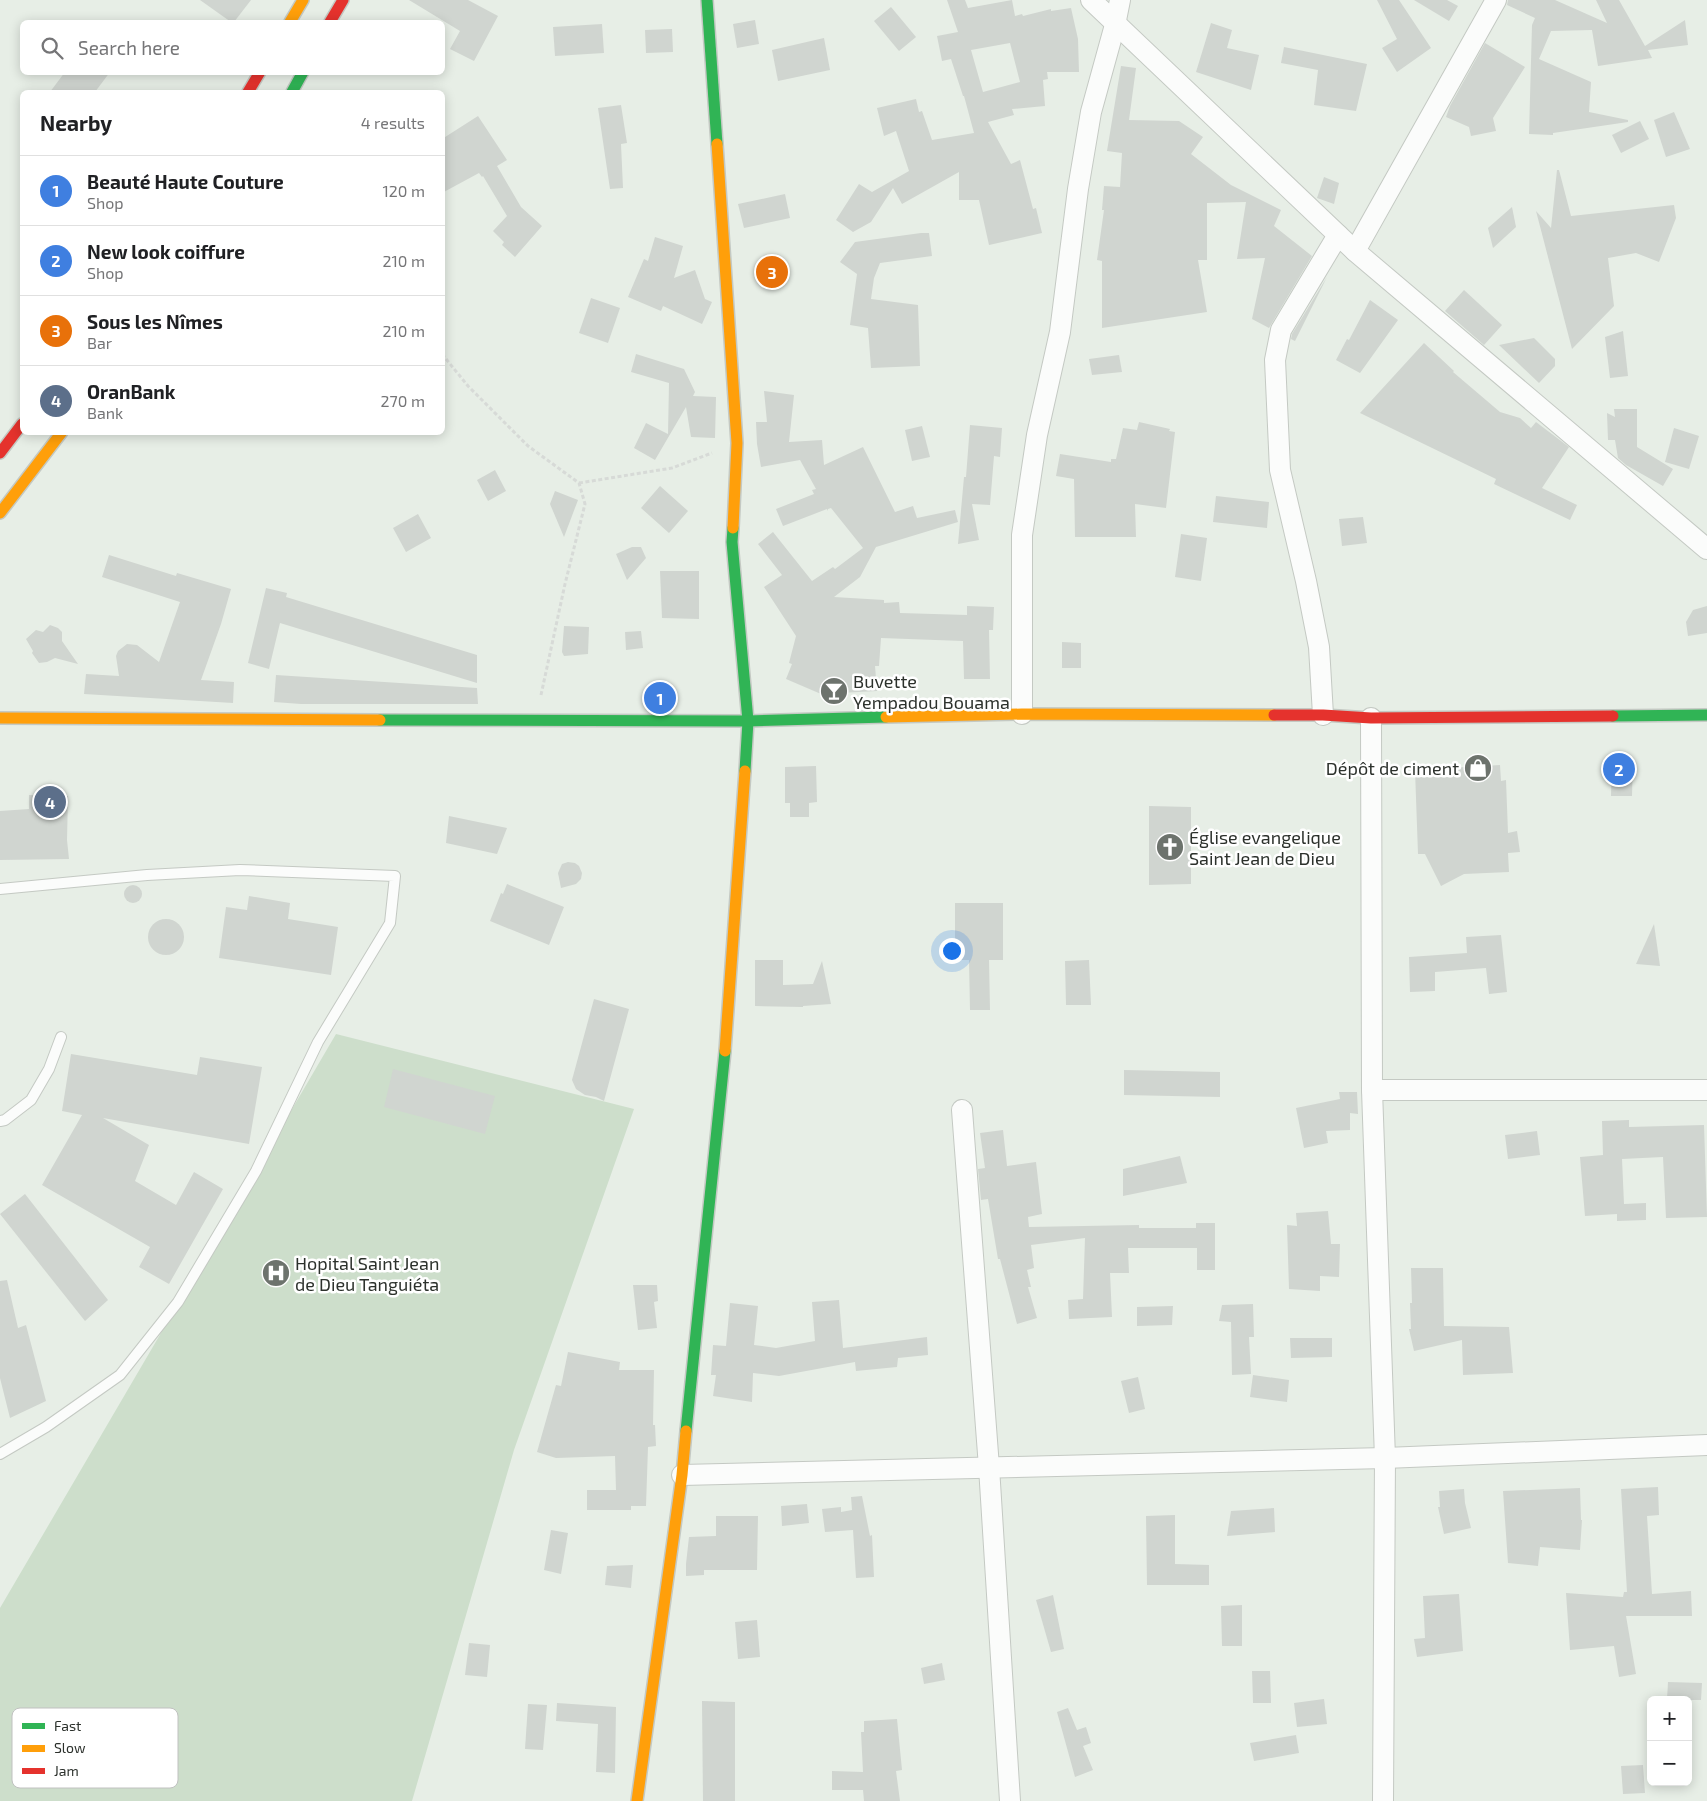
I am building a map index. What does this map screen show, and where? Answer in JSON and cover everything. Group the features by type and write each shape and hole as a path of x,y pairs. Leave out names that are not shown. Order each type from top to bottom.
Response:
{"main road":[{"path":"291,20 303,0"},
{"path":"331,20 343,0"},
{"path":"637,1801 682,1475 727,1033 748,721 732,542 737,443 707,0"},
{"path":"249,90 258,75"},
{"path":"293,90 301,75"},
{"path":"0,453 20,427"},
{"path":"0,513 60,435"},
{"path":"0,718 748,721 1022,714 1323,715 1371,718 1707,715"}],"street":[{"path":"1091,0 1355,251 1707,549"},
{"path":"1022,714 1022,535 1037,435 1060,332 1078,189 1091,112 1116,25 1120,0"},
{"path":"1355,251 1496,0"},
{"path":"1323,715 1319,647 1306,581 1280,470 1275,360 1281,330 1338,235"},
{"path":"1371,718 1372,1090 1385,1458 1383,1801"},
{"path":"1372,1090 1707,1090"},
{"path":"962,1110 989,1467 1010,1801"},
{"path":"682,1475 1385,1458 1707,1445"}],"lane":[{"path":"0,889 147,875 240,870 395,876 390,923 318,1042 256,1171 178,1302 120,1375 46,1427 0,1454"},
{"path":"0,1121 5,1120 31,1100 49,1069 62,1037"}],"path":[{"path":"445,358 468,386 528,446 579,483 585,504 535,720"},
{"path":"579,483 672,468 737,443"}],"green space":[{"path":"336,1034 634,1109 514,1450 412,1801 0,1801 0,1608"}],"building":[{"path":"200,0 251,0 236,20 228,20"},
{"path":"409,0 468,0 498,16 474,61 450,49 460,31 445,22 445,20 442,20"},
{"path":"947,0 965,0 968,8 1012,0 1015,16 1022,14 1023,16 1051,9 1051,11 1071,8 1078,39 1079,72 1047,72 1048,79 1043,80 1045,106 1012,109 1014,115 988,122 1011,164 1020,160 1033,209 1036,208 1042,233 989,245 979,200 959,200 959,172 902,204 893,188 871,222 853,232 836,220 859,184 872,192 909,171 896,131 884,136 877,108 916,99 919,112 922,111 932,140 974,133 951,59 942,61 937,36 958,32","holes":["1010,43 1020,82 983,92 971,50"]},
{"path":"1377,0 1399,0 1431,48 1397,72 1382,48 1397,39"},
{"path":"1414,0 1447,0 1458,6 1449,21"},
{"path":"1508,0 1555,0 1607,23 1596,0 1619,0 1645,46 1685,20 1688,45 1648,50 1652,58 1598,66 1592,30 1551,31 1539,59 1591,82 1589,112 1628,120 1628,122 1553,133 1553,135 1529,134 1532,25 1535,18 1507,5"},
{"path":"891,7 916,37 899,51 874,21"},
{"path":"755,20 759,44 737,48 733,24"},
{"path":"1211,23 1232,30 1227,48 1259,55 1251,90 1196,72"},
{"path":"602,24 604,53 555,56 553,27"},
{"path":"672,29 673,52 646,53 645,30"},
{"path":"824,38 830,70 778,81 772,50"},
{"path":"1485,43 1525,67 1493,118 1496,131 1471,136 1469,127 1446,117 1450,106"},
{"path":"1284,47 1367,64 1356,111 1314,105 1318,70 1281,63"},
{"path":"1121,66 1136,68 1129,120 1179,121 1203,137 1191,154 1231,185 1281,210 1274,226 1312,256 1269,328 1252,319 1265,258 1237,259 1246,202 1207,203 1207,260 1198,260 1207,312 1102,328 1102,261 1097,260 1104,210 1102,210 1104,186 1120,187 1122,153 1107,151"},
{"path":"63,75 108,75 96,90 52,90"},
{"path":"621,105 627,143 621,144 623,188 610,189 598,108"},
{"path":"1674,112 1690,149 1666,157 1654,120"},
{"path":"478,116 507,160 497,166 521,207 542,226 515,257 502,245 504,242 493,231 507,216 483,176 479,173 445,191 445,137"},
{"path":"1640,121 1649,139 1621,153 1612,135"},
{"path":"1557,170 1559,170 1571,216 1674,205 1676,218 1659,262 1636,253 1608,258 1614,306 1572,349 1536,211 1551,228"},
{"path":"1324,177 1339,183 1334,204 1317,198"},
{"path":"785,194 790,218 744,228 738,204"},
{"path":"1512,207 1516,227 1493,248 1488,228"},
{"path":"929,233 932,256 880,263 874,278 871,299 918,305 920,366 871,368 868,328 850,325 857,274 840,262 855,242"},
{"path":"655,237 683,246 674,278 695,270 705,299 712,302 702,324 663,306 661,311 628,297 644,259 648,261"},
{"path":"778,264 780,277 778,282 768,287 763,285 759,280 758,274 760,269 765,266"},
{"path":"1327,277 1295,341 1291,339 1292,334"},
{"path":"1464,290 1502,325 1484,345 1445,311"},
{"path":"591,298 620,308 608,343 579,333"},
{"path":"1370,300 1398,320 1360,373 1336,360"},
{"path":"1623,331 1628,376 1610,378 1605,337"},
{"path":"1534,338 1555,359 1555,366 1539,383 1499,345"},
{"path":"1424,343 1453,372 1500,412 1520,418 1531,428 1536,422 1569,447 1542,488 1577,505 1570,520 1494,484 1496,479 1360,413"},
{"path":"636,354 684,369 695,392 693,396 716,397 715,438 691,437 686,407 655,460 634,448 646,423 668,434 669,383 631,372"},
{"path":"1119,355 1122,372 1092,375 1089,359"},
{"path":"764,391 794,395 789,442 822,440 824,465 863,447 895,512 913,506 917,518 955,510 958,522 876,547 860,577 834,597 884,600 884,603 899,602 900,613 967,615 967,606 994,607 993,630 989,630 990,679 964,679 963,641 881,638 879,666 875,666 877,691 821,694 786,679 792,664 789,663 796,636 764,587 782,575 758,544 773,532 812,581 833,567 835,569 863,548 831,508 828,511 827,509 783,526 776,509 814,494 812,490 816,489 800,460 761,467 756,422 767,422"},
{"path":"1614,409 1637,409 1637,447 1673,469 1663,486 1626,465 1618,458 1615,440 1608,440 1607,413 1615,417"},
{"path":"1139,422 1170,429 1169,431 1175,432 1166,508 1135,504 1136,537 1075,537 1074,479 1056,476 1060,454 1111,462 1111,459 1116,459 1123,428 1137,430"},
{"path":"970,425 1002,428 1000,457 994,456 990,505 972,504 979,540 958,544 964,477 966,477"},
{"path":"922,426 930,457 912,461 905,430"},
{"path":"1674,428 1699,436 1689,469 1665,462"},
{"path":"495,470 506,491 488,501 477,480"},
{"path":"660,486 688,511 669,533 641,508"},
{"path":"555,491 578,500 564,537 550,504"},
{"path":"1216,496 1269,502 1267,528 1213,522"},
{"path":"418,514 431,538 406,552 393,528"},
{"path":"1363,517 1367,543 1342,546 1339,519"},
{"path":"1181,534 1207,538 1201,581 1175,577"},
{"path":"632,547 641,547 646,558 627,580 616,554"},
{"path":"109,555 176,576 177,573 231,589 201,680 234,682 233,703 84,694 86,674 119,676 116,656 118,651 127,644 137,645 159,662 180,602 102,577"},
{"path":"660,571 699,571 699,619 662,618"},
{"path":"266,588 287,593 286,597 477,655 477,683 280,623 269,669 248,663"},
{"path":"1707,606 1707,633 1688,636 1686,622 1693,610"},
{"path":"50,625 62,632 62,641 78,664 55,658 39,663 26,639 36,630 43,632"},
{"path":"564,626 589,627 588,654 564,656 562,652"},
{"path":"641,631 643,648 626,650 625,632"},
{"path":"1062,642 1081,643 1081,668 1062,668"},
{"path":"276,675 477,688 478,704 301,704 274,702"},
{"path":"1612,758 1633,759 1632,796 1611,796"},
{"path":"1500,765 1501,781 1506,780 1508,833 1517,831 1520,852 1508,853 1509,872 1464,874 1441,886 1425,854 1418,854 1415,770"},
{"path":"816,766 817,802 809,803 809,817 790,817 790,803 785,803 785,767"},
{"path":"29,795 68,796 67,840 69,859 0,860 0,811 29,809"},
{"path":"1149,806 1191,807 1191,884 1149,885"},
{"path":"449,816 507,828 497,854 446,843"},
{"path":"568,862 579,866 582,873 581,879 576,884 561,888 558,873 562,864"},
{"path":"507,884 564,907 549,945 490,921 501,893 503,894"},
{"path":"133,885 139,888 142,894 139,900 133,903 127,900 124,894 127,888"},
{"path":"249,896 290,903 288,919 338,927 331,975 219,958 226,907 247,910"},
{"path":"955,903 1003,903 1003,960 989,960 990,1010 970,1010 969,960 955,960"},
{"path":"166,919 173,920 179,924 183,930 183,944 179,950 173,954 166,955 159,954 153,950 149,944 148,937 149,930 153,924 159,920"},
{"path":"1654,924 1660,966 1636,964"},
{"path":"1501,935 1507,992 1489,994 1486,968 1435,972 1435,991 1410,992 1409,957 1467,953 1466,937"},
{"path":"755,960 783,960 783,985 813,984 822,961 831,1004 803,1007 755,1006"},
{"path":"1089,960 1091,1005 1066,1005 1065,961"},
{"path":"594,999 629,1009 604,1101 585,1095 576,1089 572,1080"},
{"path":"71,1054 197,1075 200,1057 262,1067 249,1144 103,1118 149,1145 135,1181 176,1205 194,1172 223,1189 169,1284 139,1267 150,1247 42,1185 82,1115 62,1111"},
{"path":"393,1069 495,1096 485,1134 384,1107"},
{"path":"1124,1070 1220,1072 1220,1097 1124,1095"},
{"path":"1339,1092 1357,1092 1358,1114 1350,1113 1350,1130 1326,1131 1328,1143 1304,1148 1296,1108 1340,1099"},
{"path":"1629,1120 1629,1127 1704,1125 1707,1217 1666,1218 1663,1157 1622,1159 1624,1204 1646,1203 1646,1220 1617,1221 1617,1214 1585,1216 1580,1157 1603,1155 1602,1121"},
{"path":"1003,1130 1007,1166 1036,1162 1042,1214 1028,1217 1029,1227 1139,1225 1139,1228 1196,1228 1196,1223 1215,1223 1215,1270 1197,1270 1197,1248 1128,1248 1129,1273 1110,1273 1112,1317 1069,1319 1068,1300 1083,1299 1085,1238 1031,1245 1034,1268 1027,1270 1031,1287 1028,1287 1037,1318 1017,1324 1000,1259 998,1259 988,1199 981,1200 978,1169 985,1168 980,1133"},
{"path":"1537,1131 1540,1155 1508,1159 1505,1135"},
{"path":"1180,1156 1187,1183 1123,1196 1123,1169"},
{"path":"25,1194 108,1300 85,1321 0,1214"},
{"path":"1328,1211 1331,1244 1340,1244 1339,1277 1320,1276 1320,1291 1289,1289 1287,1225 1297,1226 1296,1213"},
{"path":"1411,1268 1443,1268 1444,1326 1509,1327 1513,1373 1463,1375 1462,1340 1414,1351 1409,1329 1411,1329 1410,1303 1412,1303"},
{"path":"7,1280 18,1328 26,1325 46,1401 10,1418 0,1378 0,1281"},
{"path":"633,1285 657,1285 658,1301 654,1302 657,1328 638,1330"},
{"path":"839,1300 843,1348 927,1337 928,1355 898,1358 897,1367 856,1371 855,1362 779,1376 753,1373 752,1402 713,1396 716,1375 711,1375 713,1345 726,1346 730,1303 758,1306 754,1345 776,1348 815,1341 812,1302"},
{"path":"1253,1304 1254,1337 1249,1337 1251,1374 1232,1375 1231,1322 1219,1321 1222,1305"},
{"path":"1173,1306 1172,1325 1137,1326 1137,1307"},
{"path":"1290,1338 1332,1338 1332,1357 1291,1358"},
{"path":"568,1352 620,1362 619,1370 654,1370 653,1425 655,1425 656,1446 648,1447 646,1506 631,1506 631,1510 587,1510 587,1490 616,1490 615,1456 556,1458 537,1452 556,1385 561,1386"},
{"path":"1253,1375 1289,1380 1287,1402 1250,1397"},
{"path":"1138,1377 1145,1409 1129,1413 1121,1381"},
{"path":"1658,1487 1659,1515 1647,1516 1652,1594 1691,1591 1692,1616 1626,1616 1636,1674 1619,1677 1614,1646 1570,1650 1566,1593 1623,1597 1624,1592 1627,1592 1621,1489"},
{"path":"1580,1488 1582,1520 1580,1550 1540,1547 1538,1566 1508,1563 1503,1491"},
{"path":"1464,1489 1471,1528 1444,1534 1438,1507 1440,1507 1439,1491"},
{"path":"862,1496 870,1536 872,1535 874,1577 856,1578 853,1530 825,1532 822,1509 841,1507 841,1512 852,1510 851,1497"},
{"path":"807,1504 809,1523 782,1526 781,1506"},
{"path":"1274,1508 1275,1532 1227,1536 1231,1511"},
{"path":"1175,1515 1175,1564 1209,1565 1209,1585 1147,1585 1146,1516"},
{"path":"716,1516 758,1516 757,1570 704,1570 704,1575 686,1576 689,1537 716,1536"},
{"path":"551,1530 568,1533 561,1574 544,1570"},
{"path":"633,1565 631,1588 605,1585 607,1566"},
{"path":"1459,1594 1463,1651 1417,1657 1414,1639 1425,1638 1423,1596"},
{"path":"1053,1595 1064,1649 1051,1652 1036,1600"},
{"path":"1242,1605 1242,1646 1222,1646 1221,1606"},
{"path":"757,1620 760,1657 738,1659 735,1622"},
{"path":"469,1643 490,1645 487,1677 465,1675"},
{"path":"942,1663 945,1680 924,1684 921,1668"},
{"path":"1252,1671 1270,1671 1271,1703 1253,1703"},
{"path":"1668,1682 1702,1683 1701,1700 1692,1700 1692,1696 1667,1696"},
{"path":"1324,1699 1327,1724 1297,1727 1294,1703"},
{"path":"702,1701 735,1702 735,1801 703,1801"},
{"path":"557,1703 616,1707 615,1773 596,1772 598,1724 556,1721"},
{"path":"528,1704 547,1705 543,1750 525,1749"},
{"path":"1068,1708 1077,1730 1086,1727 1091,1743 1083,1746 1093,1770 1075,1777 1057,1712"},
{"path":"897,1719 902,1770 896,1771 900,1801 864,1801 863,1790 832,1790 832,1771 863,1772 861,1732 864,1732 864,1721"},
{"path":"1296,1735 1299,1753 1254,1761 1250,1743"},
{"path":"1643,1765 1645,1793 1623,1794 1621,1766"}],"traffic: fast":[{"path":"707,0 717,144"},
{"path":"293,90 301,75"},
{"path":"733,528 732,542 748,721 745,771"},
{"path":"1613,716 1707,715"},
{"path":"380,720 748,721 886,717"},
{"path":"686,1431 725,1051"}],"traffic: slow":[{"path":"291,20 303,0"},
{"path":"717,144 737,443 733,528"},
{"path":"0,513 60,435"},
{"path":"886,717 1022,714 1274,715"},
{"path":"0,718 380,720"},
{"path":"725,1051 745,771"},
{"path":"637,1801 682,1475 686,1431"}],"traffic: jam":[{"path":"331,20 343,0"},
{"path":"249,90 258,75"},
{"path":"0,453 20,427"},
{"path":"1274,715 1323,715 1371,718 1613,716"}],"place":[{"name":"Sous les Nîmes","path":"772,272"},
{"name":"Buvette Yempadou Bouama","path":"834,691"},
{"name":"Beauté Haute Couture","path":"660,698"},
{"name":"Dépôt de ciment","path":"1478,768"},
{"name":"New look coiffure","path":"1619,769"},
{"name":"OranBank","path":"50,802"},
{"name":"Église evangelique Saint Jean de Dieu","path":"1170,847"},
{"name":"Hopital Saint Jean de Dieu Tanguiéta","path":"276,1273"}]}
